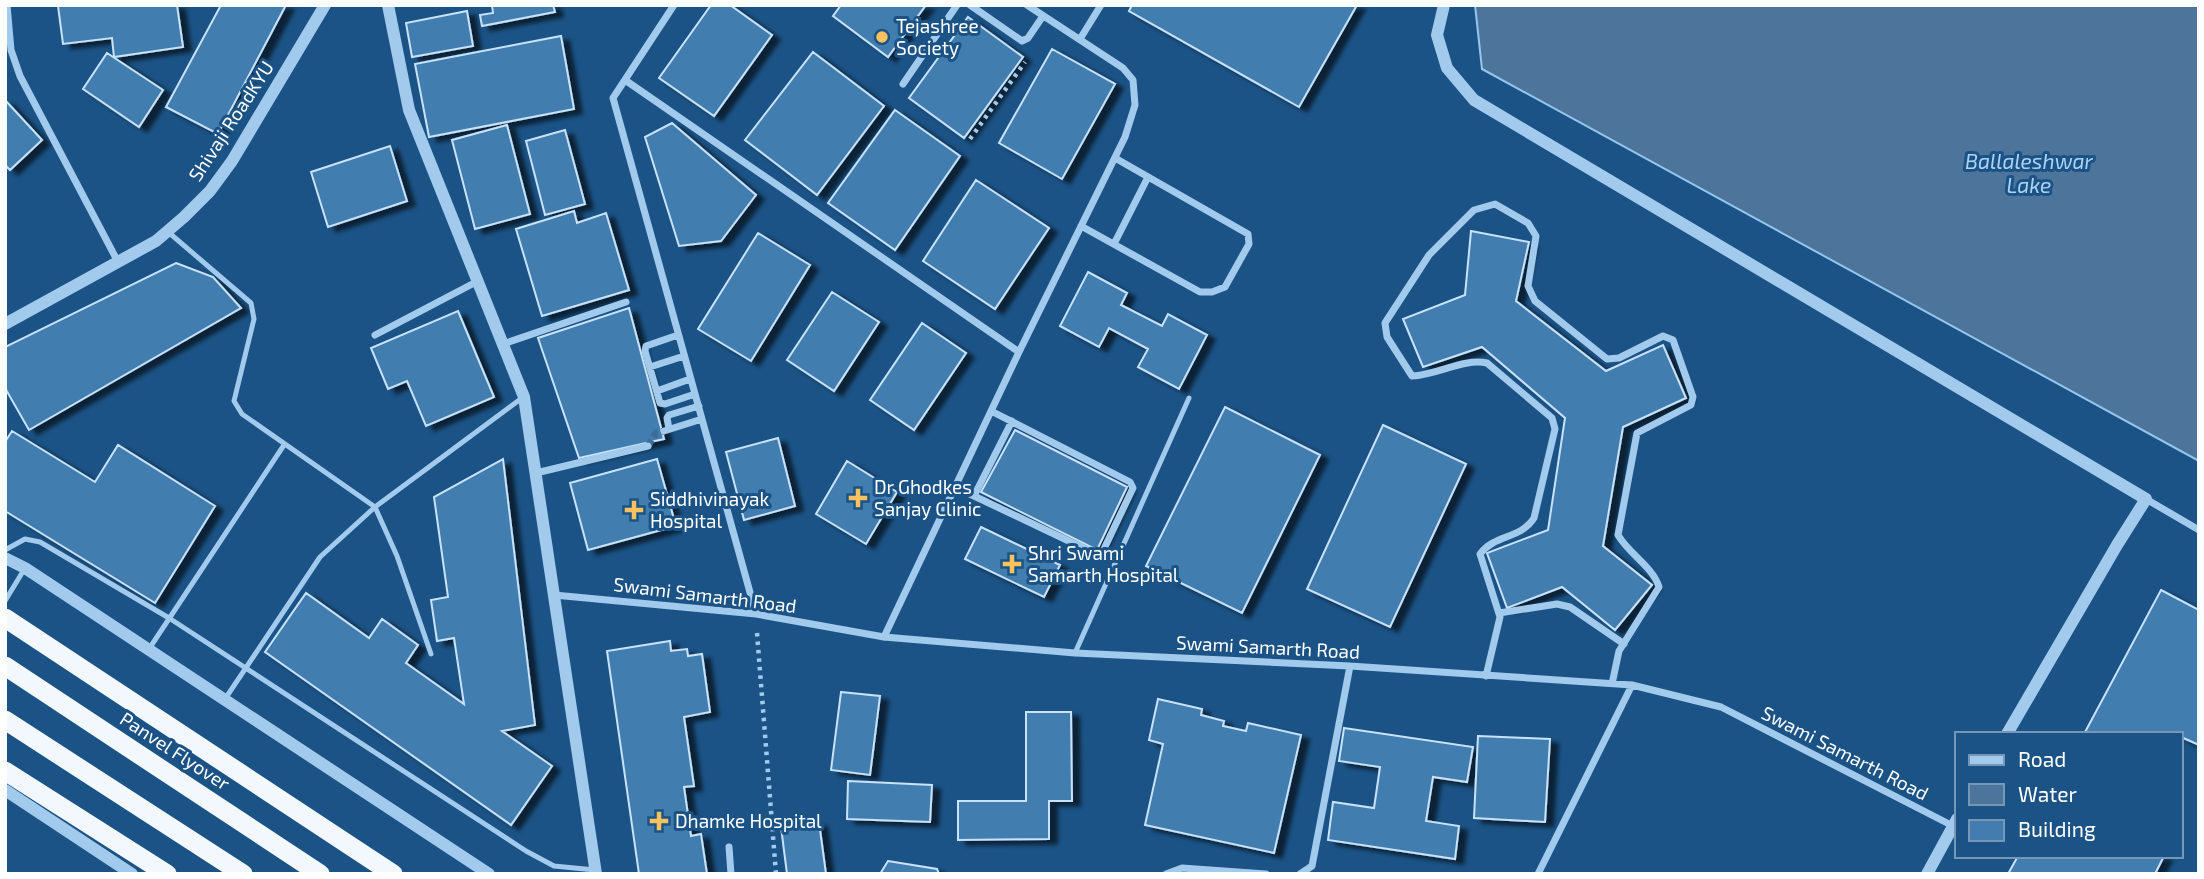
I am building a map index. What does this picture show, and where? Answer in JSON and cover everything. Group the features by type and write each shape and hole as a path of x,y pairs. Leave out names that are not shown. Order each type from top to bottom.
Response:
{"highway":[{"path":"5,618 393,874"},
{"name":"Panvel Flyover","path":"5,666 320,874"},
{"path":"5,720 243,874"},
{"path":"5,772 167,874"}],"street":[{"path":"8,5 11,50 20,76 118,262"},
{"name":"Shivaji RoadKYU","path":"5,324 156,240 210,191 232,161 325,5"},
{"path":"388,5 409,110 524,397 596,872"},
{"path":"674,5 613,98 756,614"},
{"path":"903,85 957,5"},
{"path":"970,5 1024,40 1044,16"},
{"path":"884,637 1019,352 1125,137 1135,105 1133,80 1122,68 1027,5"},
{"path":"1080,39 1100,8 1090,5"},
{"path":"1444,5 1437,35 1447,68 1474,100 2199,530"},
{"path":"625,80 1019,352"},
{"path":"1081,226 1200,292 1212,292 1225,287 1249,244 1248,234 1115,158"},
{"path":"1114,244 1149,177"},
{"path":"1486,676 1500,617 1480,554 1487,545 1528,528 1534,518 1555,429 1552,418 1488,363 1476,361 1424,376 1412,376 1387,337 1385,323 1429,255 1474,210 1495,204 1528,223 1536,236 1528,286 1535,301 1607,359 1619,358 1663,336 1673,340 1693,397 1691,405 1637,433 1618,535 1624,546 1657,579 1659,587 1619,651 1612,684"},
{"path":"375,335 478,281"},
{"path":"503,344 626,302"},
{"path":"678,335 646,346 645,351 660,402 665,404 695,394"},
{"path":"650,367 684,356"},
{"path":"657,391 691,379"},
{"path":"699,406 669,415 667,430 702,419"},
{"path":"955,487 1096,554 1103,551 1133,488 1130,481 991,411"},
{"path":"974,496 1012,421"},
{"path":"536,473 648,446"},
{"path":"2008,732 2117,545 2147,499"},
{"path":"5,558 25,568 489,874"},
{"name":"Swami Samarth Road","path":"553,595 756,614 884,637 1075,653 1350,666 1632,685 1721,707 1955,823"},
{"path":"1499,613 1557,604 1570,607 1624,644"},
{"path":"1300,874 1312,866 1350,666"},
{"path":"1538,874 1632,685"},
{"path":"5,790 132,874"},
{"path":"1927,874 1955,823"},
{"path":"729,847 731,874"},
{"path":"1166,874 1182,869 1266,874"}],"lane":[{"path":"167,231 251,303 254,319 234,401 242,414 374,507 397,556 430,654"},
{"path":"224,699 320,557 374,507 524,397"},
{"path":"1075,653 1189,398"},
{"path":"149,649 284,445"},
{"path":"5,550 25,539 40,542 169,618 526,851 554,866 596,872"},
{"path":"5,601 25,568"}],"path":[{"path":"970,139 1026,61 1024,40"},
{"path":"756,614 776,874"}],"water":[{"name":"Ballaleshwar Lake","path":"1475,5 2199,5 2199,461 1482,69"}],"building":[{"path":"177,5 183,47 114,57 112,38 63,44 58,6"},
{"path":"221,5 286,5 218,134 166,107"},
{"path":"492,5 553,5 555,12 482,26 480,15 493,13"},
{"path":"711,5 730,5 772,35 714,116 659,78"},
{"name":"Tejashree Society","path":"841,5 926,5 888,57 833,16"},
{"path":"1132,5 1357,5 1299,107 1129,11"},
{"path":"467,11 473,46 412,57 406,23"},
{"path":"968,17 1023,57 964,138 909,98"},
{"path":"561,36 574,109 429,137 415,64"},
{"path":"1052,49 1115,84 1062,179 999,143"},
{"path":"813,52 884,106 817,195 745,140"},
{"path":"107,53 163,90 139,127 83,89"},
{"path":"5,100 42,140 10,170 5,165"},
{"path":"895,110 960,156 895,250 828,203"},
{"path":"672,123 756,195 721,241 679,246 645,137"},
{"path":"507,125 530,214 475,229 452,140"},
{"path":"565,130 585,204 545,215 526,141"},
{"path":"390,146 407,201 328,227 311,172"},
{"path":"976,180 1049,228 995,309 923,261"},
{"path":"574,211 577,223 606,213 629,290 542,316 516,229"},
{"path":"1471,231 1529,242 1516,301 1606,371 1663,345 1686,398 1623,427 1603,546 1652,585 1615,630 1562,587 1507,608 1487,553 1548,530 1565,418 1482,347 1423,367 1403,319 1465,295"},
{"path":"758,233 810,265 751,361 698,329"},
{"path":"176,263 213,277 241,308 29,430 5,388 5,347"},
{"path":"1088,272 1127,293 1121,305 1162,326 1168,314 1207,335 1179,389 1138,367 1148,349 1109,328 1099,347 1060,326"},
{"path":"832,292 879,322 834,391 787,360"},
{"path":"629,308 664,439 579,458 538,338"},
{"path":"458,311 494,397 426,426 407,381 388,389 371,348"},
{"path":"922,323 966,353 914,430 870,400"},
{"path":"1225,407 1320,455 1242,613 1146,566"},
{"path":"1383,425 1466,464 1390,627 1307,589"},
{"path":"1015,430 1127,487 1097,550 981,492"},
{"path":"12,431 95,482 118,445 215,506 155,603 5,511 5,442"},
{"path":"778,438 795,506 744,520 726,452"},
{"path":"503,459 535,725 502,731 552,766 511,825 265,652 306,593 369,638 382,619 418,645 406,663 464,704 454,638 437,641 431,600 448,597 434,497"},
{"path":"657,459 676,526 588,550 570,483"},
{"path":"847,461 897,492 866,544 816,514"},
{"path":"981,527 1060,565 1044,597 965,559"},
{"path":"2161,590 2199,610 2199,745 2183,738 2183,732 2085,732"},
{"path":"670,641 671,651 687,649 688,656 702,654 710,712 684,717 694,786 684,787 691,836 701,834 707,874 639,874 607,651"},
{"path":"841,692 880,696 870,775 831,770"},
{"path":"1158,699 1202,709 1201,715 1224,721 1223,726 1246,731 1248,723 1301,735 1274,853 1145,825 1163,744 1149,740"},
{"path":"1026,712 1071,712 1072,801 1049,801 1049,839 958,840 958,801 1026,801"},
{"path":"1344,728 1473,747 1467,782 1433,777 1426,821 1459,826 1455,859 1328,840 1333,802 1374,808 1380,767 1339,761"},
{"path":"1478,736 1550,739 1545,822 1474,818"},
{"path":"848,781 932,785 930,822 847,819"},
{"path":"819,822 826,874 787,874 781,827"},
{"path":"2017,858 2163,858 2155,874 2008,874"},
{"path":"888,861 937,869 939,874 880,874"}],"tunnel":[{"path":"648,446 656,433 664,431"}],"place":[{"name":"Tejashree Society","path":"882,37"},
{"name":"Dr Ghodkes Sanjay Clinic","path":"858,498"},
{"name":"Siddhivinayak Hospital","path":"634,510"},
{"name":"Shri Swami Samarth Hospital","path":"1012,564"},
{"name":"Dhamke Hospital","path":"659,821"}]}
